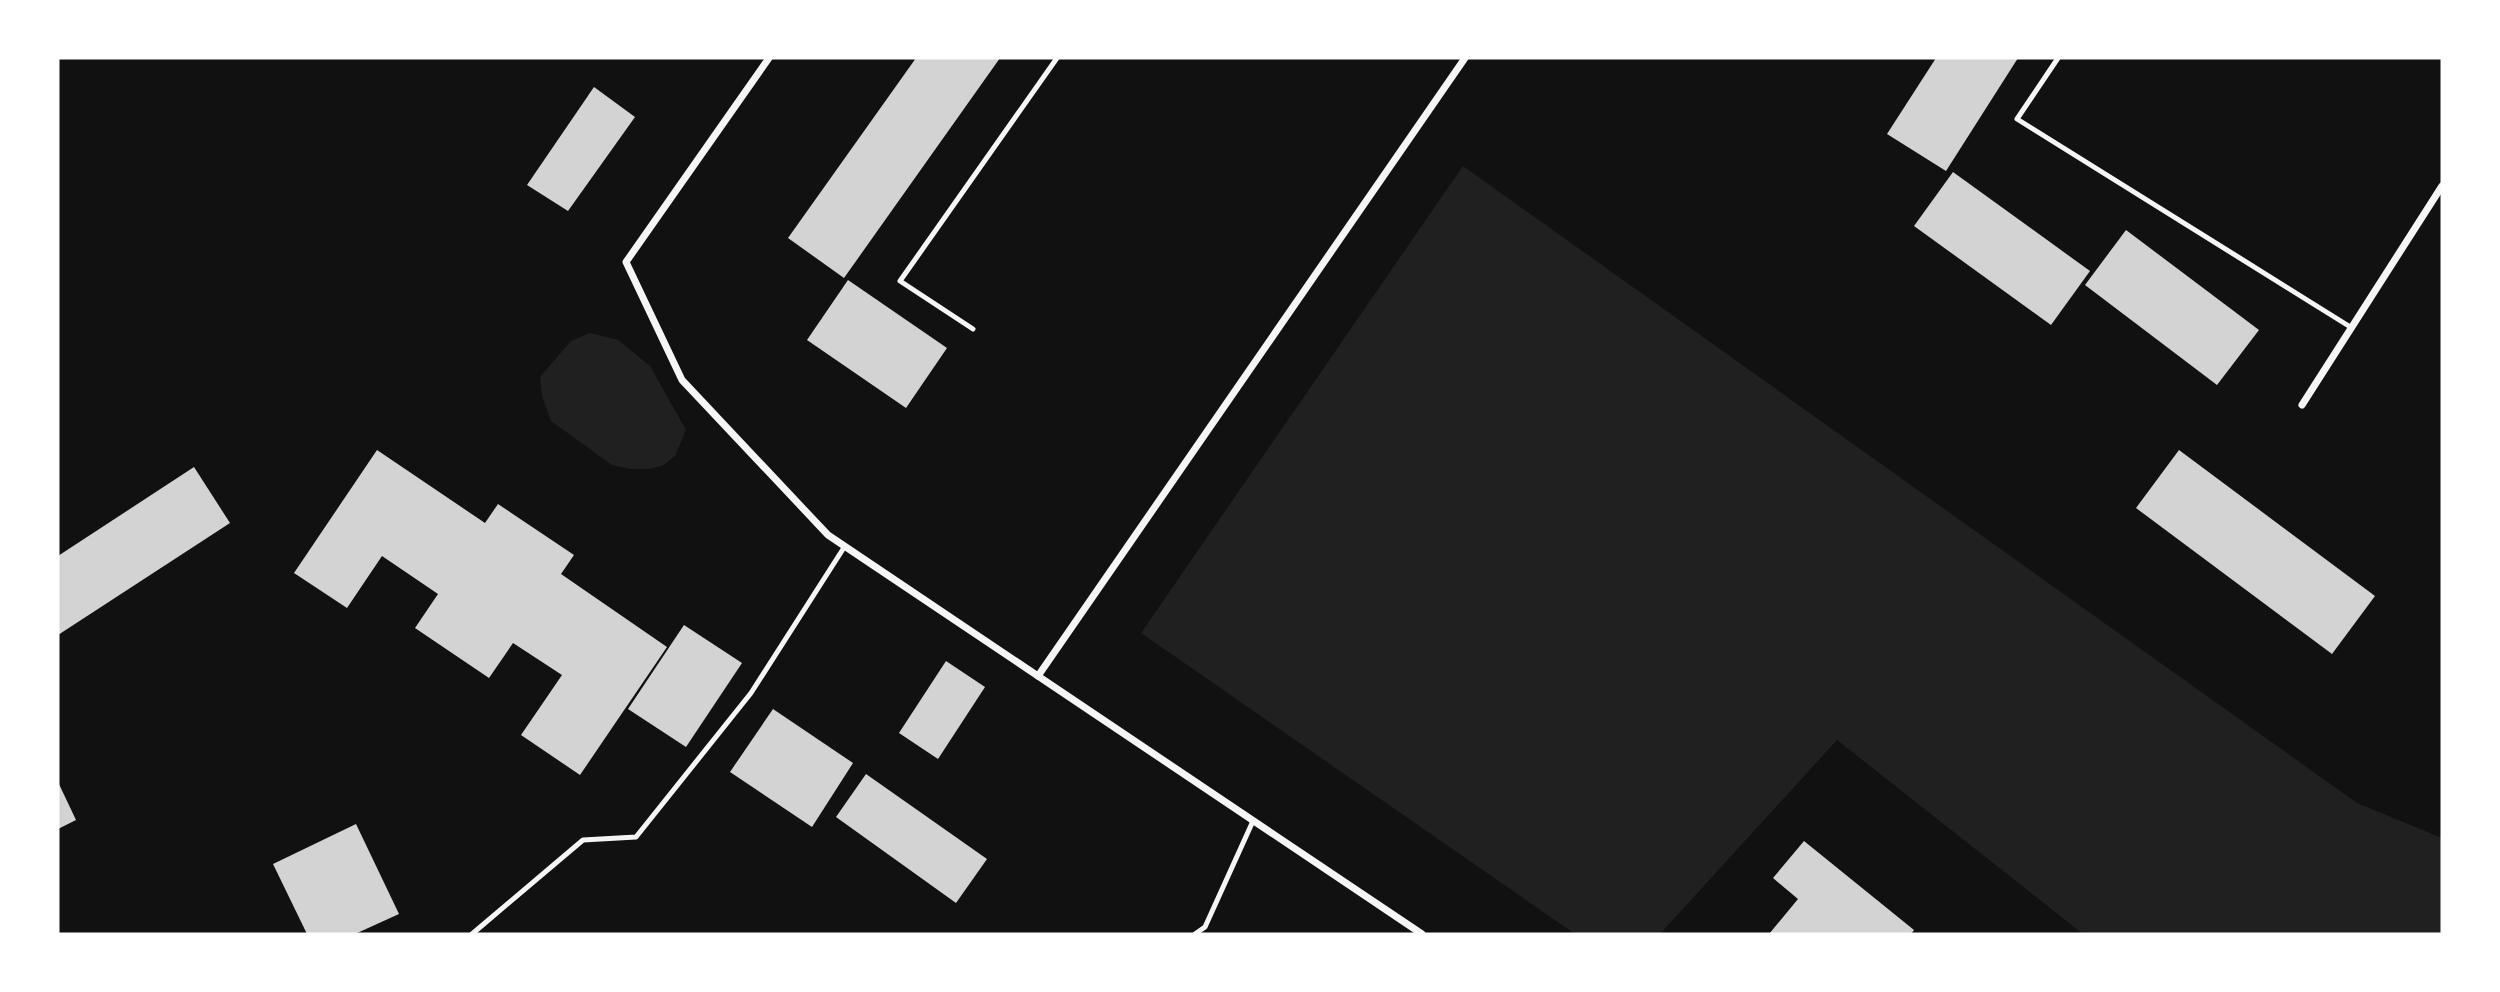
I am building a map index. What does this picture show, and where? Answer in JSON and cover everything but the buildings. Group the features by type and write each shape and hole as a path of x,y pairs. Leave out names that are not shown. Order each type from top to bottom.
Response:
{"street":[{"path":"769,58 626,262 682,380 828,535 1422,934"},
{"path":"1038,676 1465,58"},
{"path":"2302,405 2442,186"}],"lane":[{"path":"973,329 900,281 1056,58"},
{"path":"2058,58 2017,119 2352,328"},
{"path":"472,934 583,840 636,837 751,693 845,547"},
{"path":"1195,934 1205,927 1253,821"}],"shaded area":[{"path":"1463,166 2357,803 2442,838 2442,934 2083,934 1837,740 1660,934 1575,934 1141,633"},
{"path":"590,333 618,340 650,366 686,430 675,456 662,466 630,469 612,465 551,421 542,396 540,377 571,341"}]}
